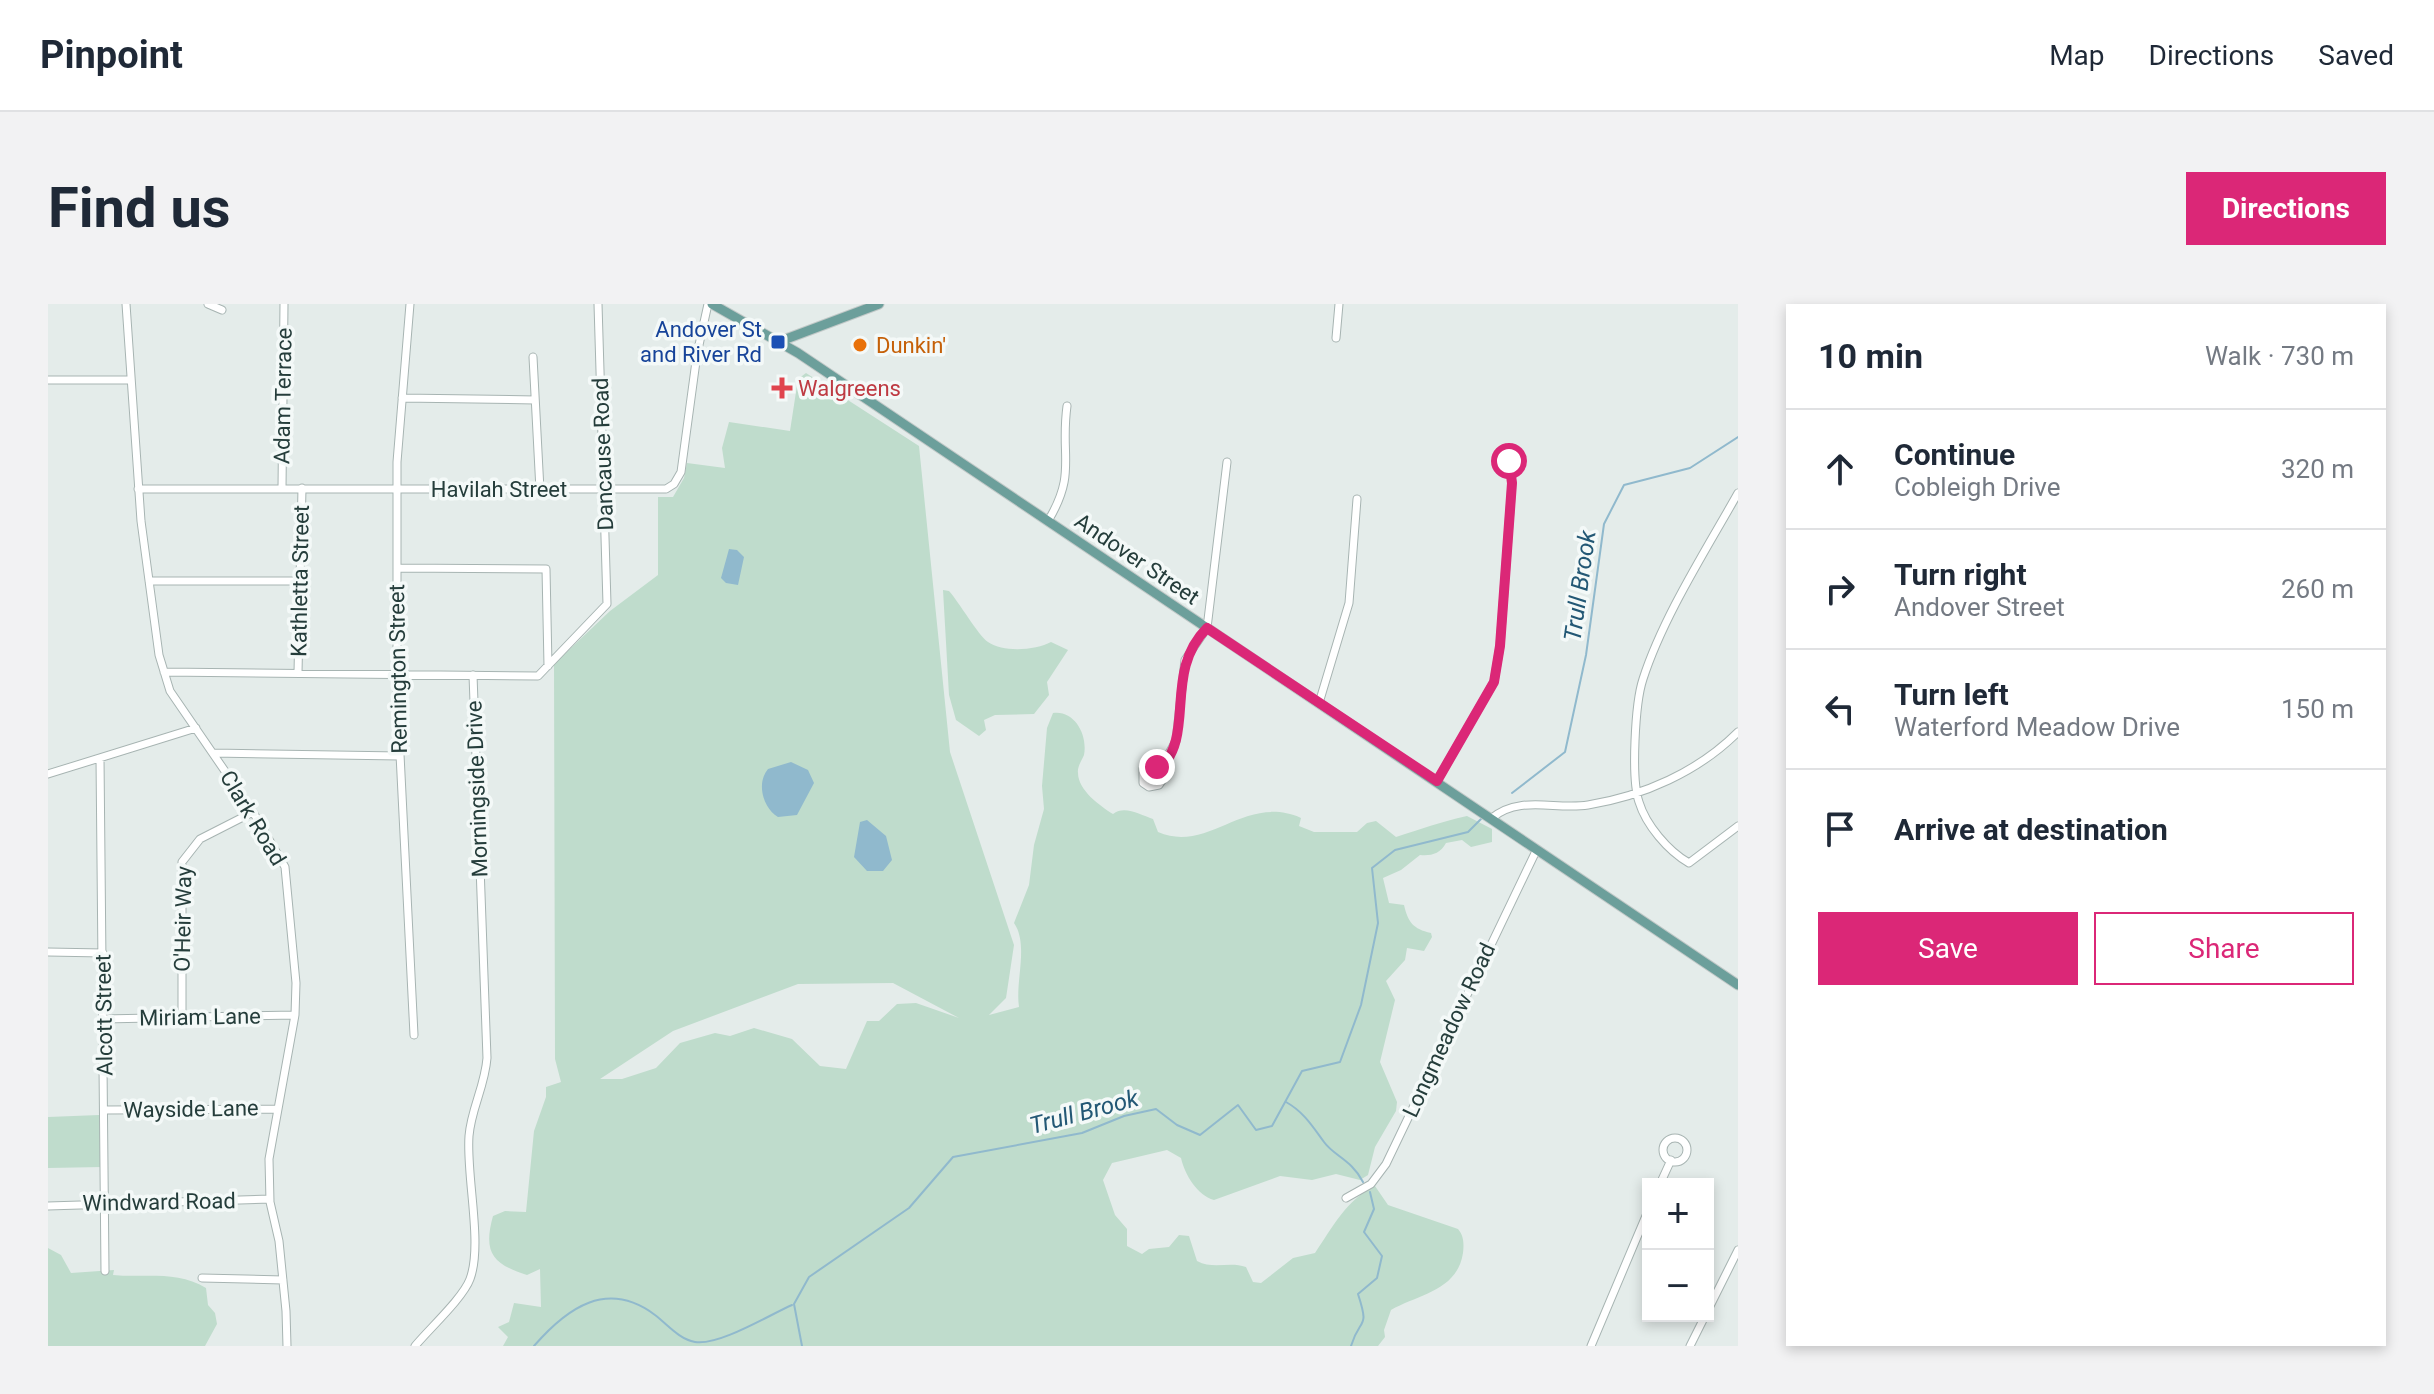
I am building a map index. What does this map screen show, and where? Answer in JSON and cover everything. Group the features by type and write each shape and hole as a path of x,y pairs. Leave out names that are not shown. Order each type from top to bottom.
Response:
{"main road":[{"name":"Andover Street","path":"710,304 778,342 1738,985"},
{"path":"778,342 879,304"}],"street":[{"name":"Clark Road","path":"126,304 138,489 164,672 170,691 253,812 285,867 296,983 295,1015 269,1159 270,1199 283,1280 287,1346"},
{"path":"208,304 222,310"},
{"name":"Adam Terrace","path":"282,488 284,304"},
{"name":"Remington Street","path":"410,304 397,489 397,674 414,1035"},
{"name":"Dancause Road","path":"548,666 607,604 598,304"},
{"name":"Havilah Street","path":"138,489 666,489 680,475 697,354 710,304"},
{"path":"1336,338 1339,304"},
{"path":"533,357 540,490"},
{"path":"48,380 130,380"},
{"path":"402,398 535,400"},
{"path":"1048,521 1066,483 1064,437 1067,406"},
{"path":"1437,781 1486,698 1499,662 1512,483 1503,450"},
{"path":"1160,769 1176,741 1185,660 1207,628 1227,462"},
{"name":"Kathletta Street","path":"298,673 302,488"},
{"path":"1738,493 1644,676 1637,709 1636,794 1642,809 1669,848 1689,863 1738,826"},
{"path":"1319,703 1349,603 1357,499"},
{"path":"164,672 538,676 548,666 546,569 397,568"},
{"path":"149,581 299,581"},
{"name":"Morningside Drive","path":"415,1346 470,1281 474,1258 468,1139 471,1117 486,1080 487,1058 473,675"},
{"path":"48,774 196,728"},
{"path":"1492,818 1508,806 1587,805 1636,794 1697,765 1738,732"},
{"path":"213,753 400,756"},
{"name":"Alcott Street","path":"100,758 105,1271"},
{"name":"O'Heir Way","path":"182,1017 182,862 185,853 200,839 253,812"},
{"name":"Longmeadow Road","path":"1346,1198 1371,1184 1386,1164 1537,849"},
{"path":"48,952 103,953"},
{"name":"Miriam Lane","path":"104,1019 295,1015"},
{"name":"Wayside Lane","path":"105,1110 278,1109"},
{"path":"1663,1178 1671,1160"},
{"name":"Windward Road","path":"48,1206 270,1199"},
{"path":"1591,1346 1642,1225"},
{"path":"1714,1298 1738,1250"},
{"path":"202,1278 283,1280"},
{"path":"1690,1346 1702,1322"}],"green space":[{"path":"806,373 919,446 950,752 1014,945 1006,998 989,1015 1019,1007 1021,942 1014,923 1029,885 1034,845 1044,809 1042,786 1047,728 1053,713 1067,715 1078,725 1085,747 1079,779 1096,802 1113,814 1122,810 1153,819 1158,832 1176,837 1211,831 1244,817 1281,812 1301,818 1299,826 1314,832 1357,832 1367,823 1376,821 1396,837 1467,816 1492,829 1492,842 1471,847 1462,840 1446,843 1438,852 1420,855 1401,870 1383,878 1389,903 1404,905 1412,924 1431,933 1432,937 1424,951 1407,948 1405,960 1386,981 1395,1000 1380,1062 1397,1102 1396,1111 1375,1147 1368,1175 1360,1180 1336,1174 1312,1180 1280,1176 1214,1200 1197,1189 1185,1171 1181,1158 1167,1150 1112,1163 1103,1180 1115,1215 1127,1229 1127,1246 1142,1254 1149,1249 1169,1247 1179,1235 1189,1236 1197,1261 1209,1265 1246,1267 1253,1282 1261,1283 1293,1258 1315,1253 1348,1206 1375,1186 1388,1205 1458,1229 1463,1240 1463,1253 1453,1276 1435,1290 1391,1310 1384,1330 1385,1337 1378,1346 503,1346 508,1337 498,1327 509,1322 514,1303 541,1307 540,1269 527,1275 498,1261 490,1248 490,1228 493,1216 505,1211 526,1212 534,1131 546,1097 546,1087 561,1082 555,1059 554,664 610,611 658,575 658,497 673,497 684,478 687,463 725,468 722,448 729,422 790,431 798,379","holes":["893,983 959,1018 916,1003 897,1004 879,1021 867,1021 846,1069 820,1066 792,1039 754,1028 730,1036 715,1033 680,1043 656,1068 622,1079 600,1079 673,1031 798,984"]},
{"path":"943,590 949,591 988,642 1002,648 1020,649 1051,642 1068,650 1047,682 1049,695 1034,714 995,715 984,720 986,730 979,736 956,720 949,695"},
{"path":"99,1115 102,1167 48,1168 48,1117"},
{"path":"48,1248 61,1255 71,1273 114,1270 113,1275 172,1277 195,1282 206,1288 208,1305 215,1313 217,1324 205,1346 48,1346"}],"water":[{"path":"729,549 737,550 744,557 738,585 726,583 721,578"},
{"path":"791,762 808,770 814,783 797,815 778,817 765,802 762,781 768,769"},
{"path":"867,820 886,836 892,860 883,871 867,871 854,857 860,822"}],"waterway":[{"name":"Trull Brook","path":"1512,793 1565,752 1586,655 1604,524 1624,485 1690,468 1738,437"},
{"name":"Trull Brook","path":"802,1346 794,1304 809,1277 909,1208 953,1157 1082,1133 1124,1116 1156,1109 1177,1125 1200,1135 1238,1105 1256,1130 1272,1126 1302,1071 1340,1062 1361,1005 1378,923 1372,868 1395,850 1468,832 1481,819"},
{"path":"1286,1102 1303,1115 1328,1147 1354,1168 1363,1182"},
{"path":"1351,1346 1363,1319 1358,1294 1377,1278 1382,1256 1364,1232 1374,1209 1370,1192"},
{"path":"534,1346 574,1310 604,1299 637,1304 679,1335 695,1342 730,1335 792,1305"}],"place":[{"name":"Andover St and River Rd","path":"778,342"},
{"name":"Dunkin'","path":"860,345"},
{"name":"Walgreens","path":"782,388"}],"route":[{"path":"1157,767 1160,769 1166,764 1174,749 1185,660 1207,628 1437,781 1486,698 1499,662 1512,483 1509,461"}]}
